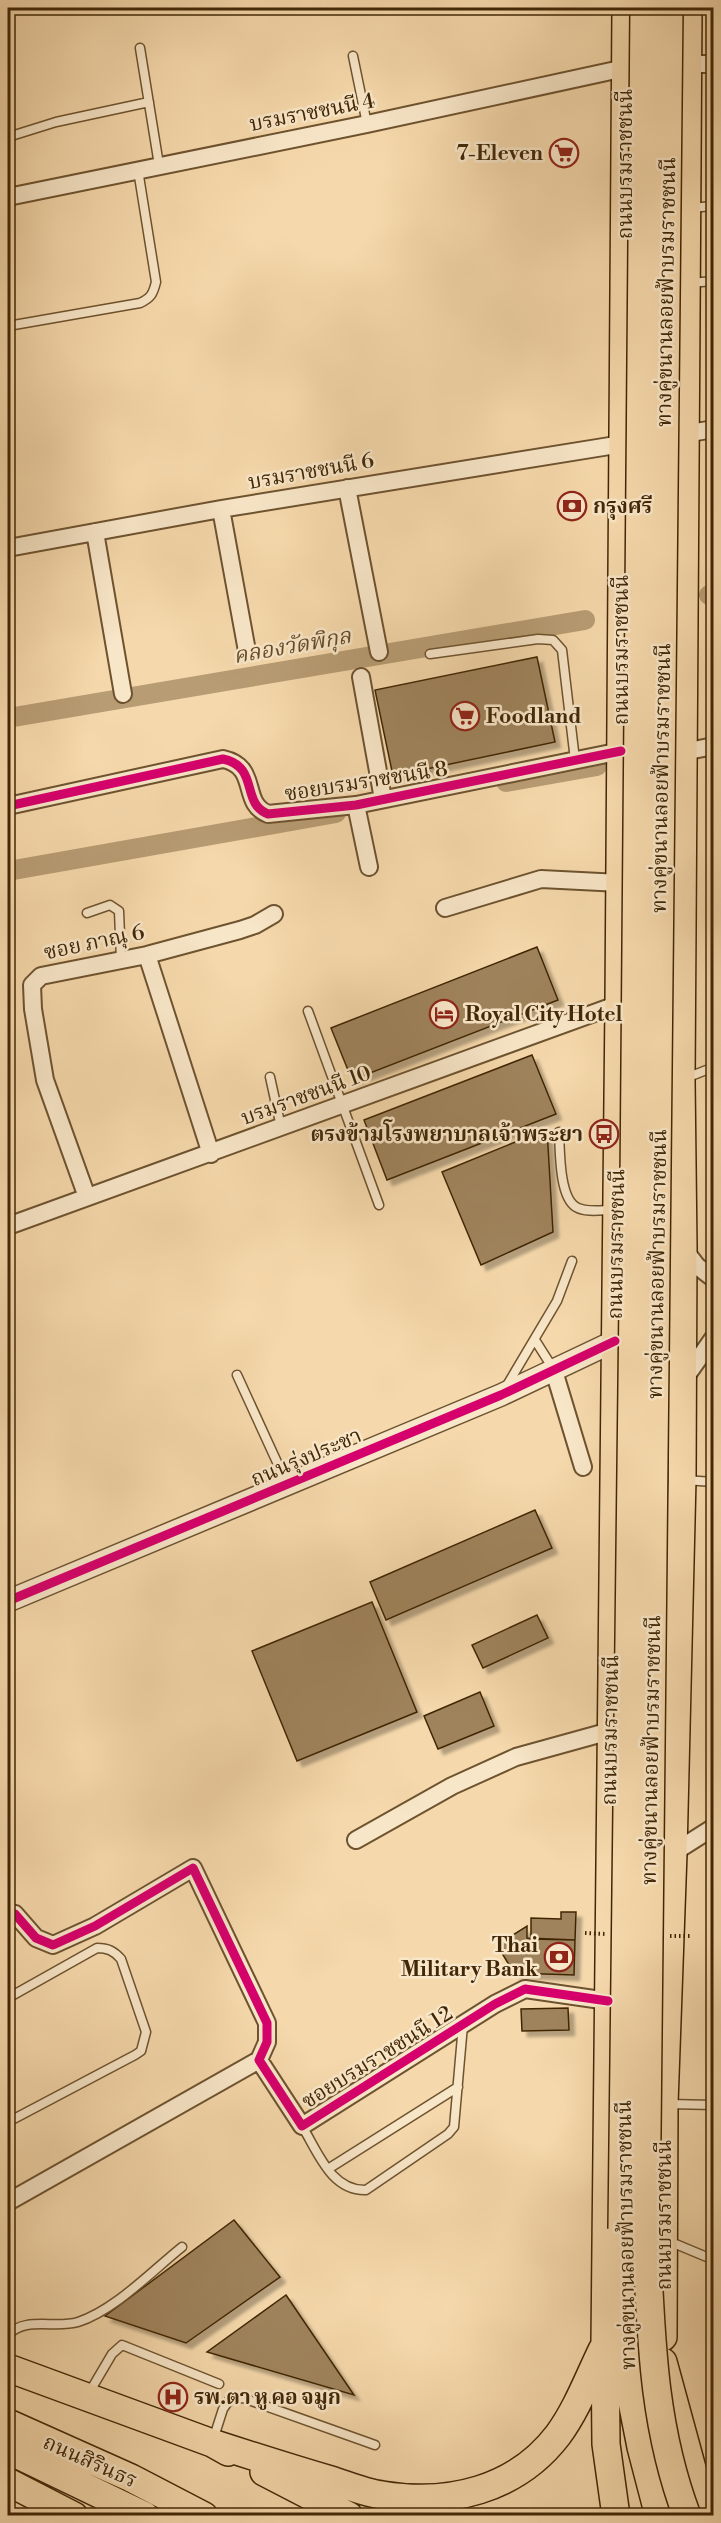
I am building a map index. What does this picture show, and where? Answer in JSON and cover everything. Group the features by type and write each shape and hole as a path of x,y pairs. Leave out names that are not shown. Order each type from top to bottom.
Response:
{"main road":[{"name":"ถนนบรมราชชนนี","path":"616,2516 606,2444 605,2343 619,1004 626,8"},
{"name":"ทางคู่ขนานลอยฟ้าบรมราชชนนี","path":"644,8 622,2229 628,2381 641,2447 659,2516"},
{"name":"ทางคู่ขนานลอยฟ้าบรมราชชนนี","path":"669,8 645,2228 654,2381 662,2427 701,2513"},
{"name":"ถนนบรมราชชนนี","path":"670,2516 663,2362 663,2239 664,2104 682,1479 681,1080 685,283 686,208 700,64 688,8"},
{"path":"8,2368 212,2443 382,2495 421,2498 471,2493 512,2477 535,2460 557,2436 575,2410 605,2343"},
{"path":"663,2362 701,2513"},
{"name":"ถนนสิรินธร","path":"8,2423 131,2478 204,2516"},
{"path":"212,2443 294,2489 349,2516"},
{"path":"595,2516 606,2444"},
{"path":"8,2450 145,2516"},
{"path":"8,2482 74,2516"}],"street":[{"name":"บรมราชชนนี 4","path":"8,197 367,124 626,68"},
{"path":"684,434 714,429"},
{"name":"บรมราชชนนี 6","path":"8,548 221,509 622,444"},
{"path":"347,488 379,652"},
{"path":"221,509 247,651"},
{"path":"95,532 123,694"},
{"path":"361,677 383,799"},
{"path":"683,752 714,746"},
{"name":"ซอยบรมราชชนนี 8","path":"8,806 223,759 234,762 245,772 259,811 268,814 356,805 621,751"},
{"path":"356,805 369,867"},
{"path":"445,908 542,879 620,883"},
{"name":"ซอย ภาณุ 6","path":"87,1197 45,1080 33,1009 32,985 41,975 147,955 255,925 274,914"},
{"path":"147,955 211,1154"},
{"name":"บรมราชชนนี 10","path":"8,1226 619,1004"},
{"path":"683,1248 697,1266 714,1279"},
{"path":"681,1384 714,1337"},
{"name":"ถนนรุ่งประชา","path":"8,1601 501,1395 615,1341"},
{"path":"554,1371 583,1467"},
{"path":"356,1839 452,1786 516,1757 610,1731"},
{"path":"673,1853 714,1827"},
{"path":"8,1913 15,1914 36,1938 53,1945 95,1926 193,1868 267,2023 267,2042 259,2060 8,2202"},
{"name":"ซอยบรมราชชนนี 12","path":"259,2060 302,2126 495,2004 525,1989 608,2001"}],"lane":[{"path":"140,48 159,165"},
{"path":"353,56 367,124"},
{"path":"8,137 149,102"},
{"path":"8,326 140,303 149,299 156,282 138,169"},
{"path":"686,208 714,206"},
{"path":"685,283 714,281"},
{"path":"429,654 538,639 553,640 562,650 575,760"},
{"path":"87,913 110,905 119,911 121,960"},
{"path":"308,1011 379,1205"},
{"path":"681,1080 714,1067"},
{"path":"270,1077 281,1128"},
{"path":"559,1132 562,1179 568,1199 576,1207 585,1210 617,1210"},
{"path":"501,1395 557,1301 572,1261"},
{"path":"535,1340 554,1371"},
{"path":"237,1375 287,1485"},
{"path":"682,1479 714,1482"},
{"path":"8,1998 97,1948 106,1948 121,1959 146,2032 141,2051 135,2055 8,2122"},
{"path":"302,2126 335,2181 354,2191 366,2190 448,2134 454,2127 463,2025"},
{"path":"328,2169 458,2087"},
{"path":"664,2104 714,2105"},
{"path":"663,2239 714,2260"},
{"path":"8,2335 19,2326 77,2322 105,2310 182,2247"},
{"path":"86,2398 112,2354 122,2345 219,2384"},
{"path":"212,2443 226,2404 230,2399 243,2398 375,2445"}],"building":[{"name":"Foodland","path":"537,657 555,742 393,776 375,690"},
{"name":"Royal City Hotel","path":"537,947 558,1000 352,1080 331,1028"},
{"path":"532,1055 556,1114 387,1180 364,1120"},
{"path":"547,1129 553,1232 481,1265 442,1172"},
{"path":"535,1510 552,1548 386,1620 370,1582"},
{"path":"372,1602 417,1712 297,1761 252,1651"},
{"path":"537,1615 548,1638 483,1668 472,1645"},
{"path":"480,1692 494,1726 438,1749 424,1716"},
{"path":"561,1912 576,1912 575,1940 531,1939 531,1918 561,1919"},
{"path":"527,1926 527,1938 575,1940 574,1975 514,1973 497,1945"},
{"path":"568,2008 569,2030 522,2031 521,2009"},
{"path":"234,2220 280,2277 186,2343 105,2316"},
{"path":"286,2295 354,2395 207,2352"}],"waterway":[{"name":"คลองวัดพิกุล","path":"709,595 714,594"},
{"name":"คลองวัดพิกุล","path":"8,718 585,620"},
{"path":"506,782 597,766"},
{"path":"8,871 336,813"}],"cycle path":[{"path":"8,806 223,759 242,769 254,802 268,814 356,805 621,751"},
{"path":"8,1601 501,1395 615,1341"},
{"path":"8,1913 15,1914 36,1938 53,1945 95,1926 193,1868 267,2023 267,2042 259,2060 302,2126 495,2004 525,1989 608,2001"}],"place":[{"name":"7-Eleven","path":"564,153"},
{"name":"กรุงศรี","path":"572,506"},
{"name":"Foodland","path":"465,716"},
{"name":"Royal City Hotel","path":"444,1014"},
{"name":"ตรงข้ามโรงพยาบาลเจ้าพระยา","path":"604,1134"},
{"name":"Thai Military Bank","path":"559,1957"},
{"name":"รพ.ตา หู คอ จมูก","path":"173,2397"}]}
